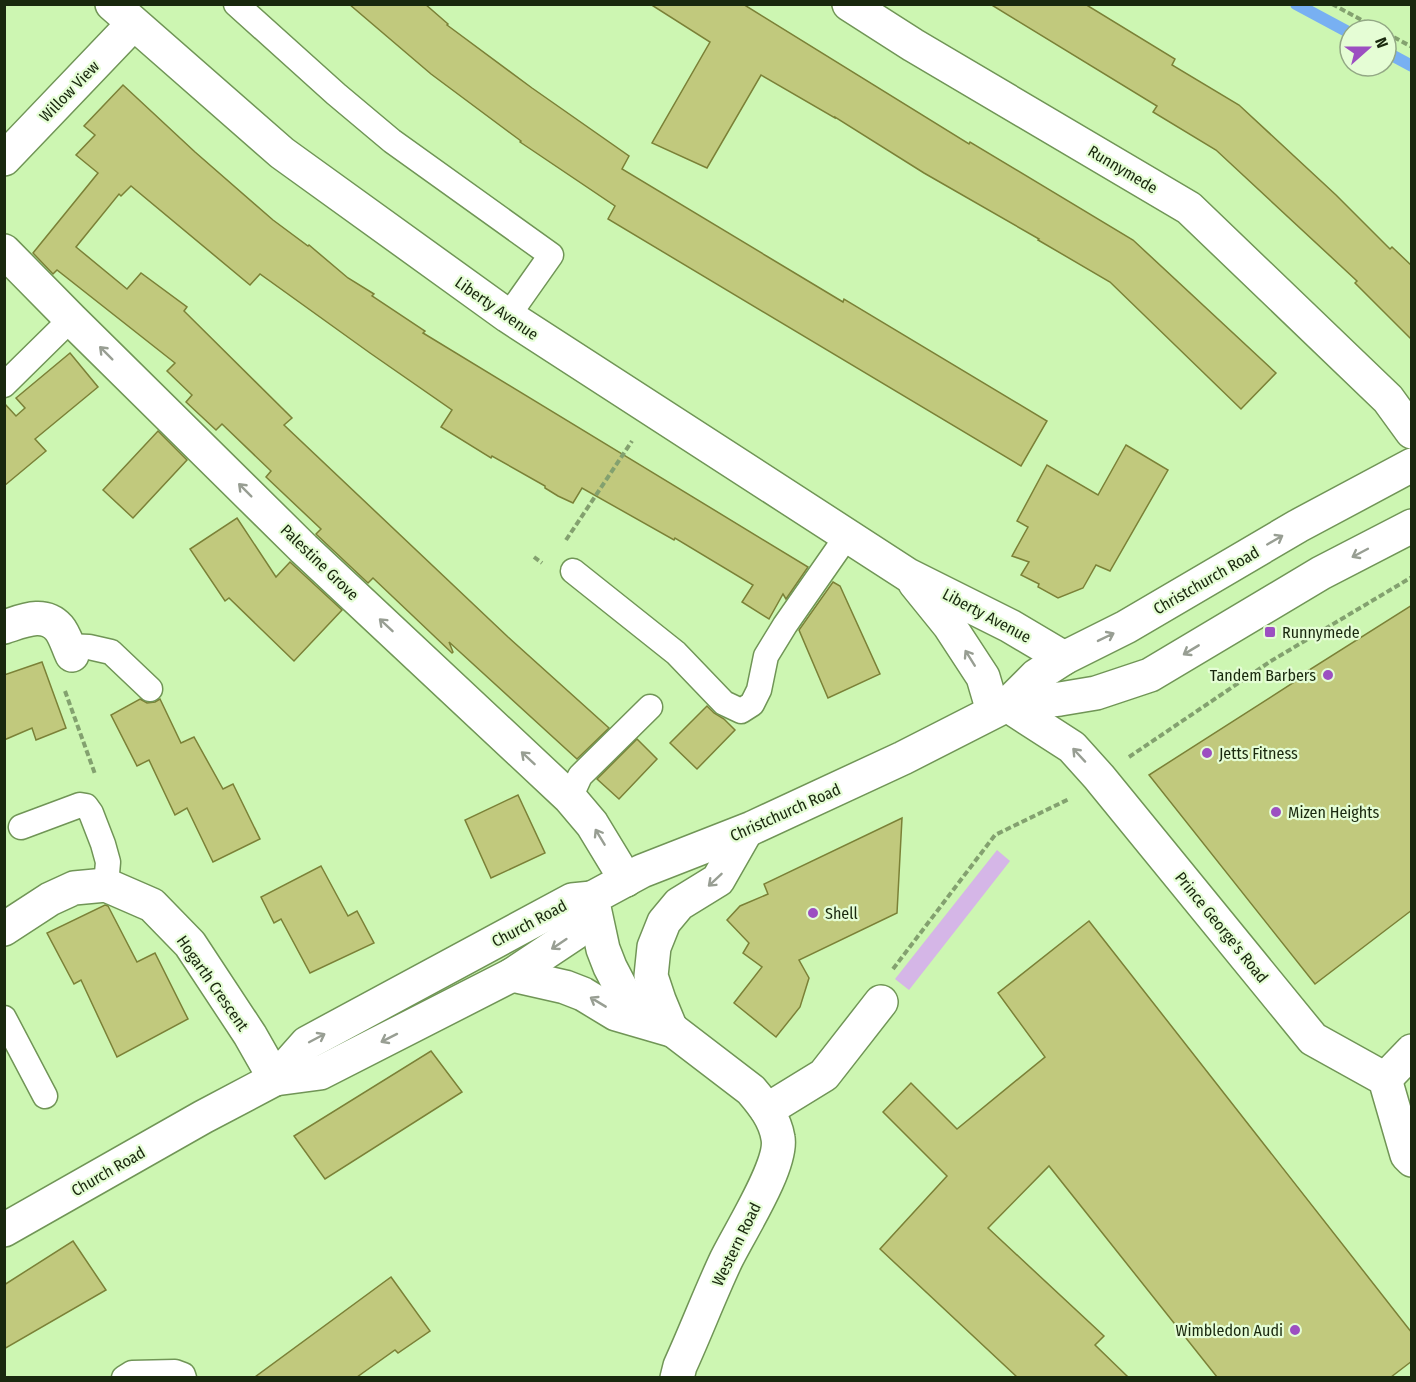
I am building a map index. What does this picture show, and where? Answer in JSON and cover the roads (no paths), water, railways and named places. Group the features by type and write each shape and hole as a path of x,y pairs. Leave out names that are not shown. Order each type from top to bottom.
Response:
{"street":[{"name":"Runnymede","path":"849,4 913,45 1189,208 1388,399 1412,432"},
{"name":"Liberty Avenue","path":"123,14 282,153 507,316 908,575 1010,626 1064,658"},
{"name":"Willow View","path":"4,159 123,14"},
{"name":"Palestine Grove","path":"4,251 304,549 570,798 592,824 626,880"},
{"name":"Christchurch Road","path":"592,898 642,871 746,831 903,758 1000,708 1036,676 1064,658 1126,627 1298,526 1412,465"},
{"name":"Christchurch Road","path":"1000,708 1096,693 1150,675 1321,573 1412,526"},
{"name":"Liberty Avenue","path":"908,575 949,625 1000,708"},
{"path":"4,627 32,618 49,620 60,629 70,650"},
{"name":"Prince George's Road","path":"1000,708 1072,747 1313,1039 1384,1079"},
{"name":"Western Road","path":"671,1030 651,976 654,947 664,922 679,904 718,880 746,831"},
{"name":"Hogarth Crescent","path":"4,929 50,899 74,888 106,885 152,905 190,944 250,1035 275,1079"},
{"name":"Western Road","path":"592,898 603,949 623,992 751,1090 767,1110 779,1139 777,1155 770,1175 726,1260 677,1377"},
{"name":"Church Road","path":"4,1230 203,1117 275,1079 320,1073 512,975 575,933 592,898"},
{"name":"Church Road","path":"275,1079 307,1043 572,900 592,898"},
{"name":"Western Road","path":"512,975 565,987 584,994 616,1014 671,1030"},
{"path":"767,1110 824,1075 881,1002"},
{"path":"1412,1051 1384,1079 1407,1155 1412,1160"}],"lane":[{"path":"236,4 392,141 550,255 507,316"},
{"path":"4,385 71,319"},
{"path":"573,571 676,653 724,703 741,711 752,704 759,690 766,656 847,536"},
{"path":"70,650 90,647 111,652 150,689"},
{"path":"570,798 580,776 650,707"},
{"path":"21,826 80,805 86,806 91,813 108,862 106,885"},
{"path":"4,1018 45,1096"},
{"path":"124,1377 132,1373 175,1372 184,1377"}],"waterway":[{"path":"1296,4 1338,27"},
{"path":"1398,58 1412,66"}],"place":[{"name":"Runnymede","path":"1270,632"},
{"name":"Tandem Barbers","path":"1328,675"},
{"name":"Jetts Fitness","path":"1207,753"},
{"name":"Mizen Heights","path":"1276,812"},
{"name":"Shell","path":"813,913"},
{"name":"Wimbledon Audi","path":"1295,1330"}]}
